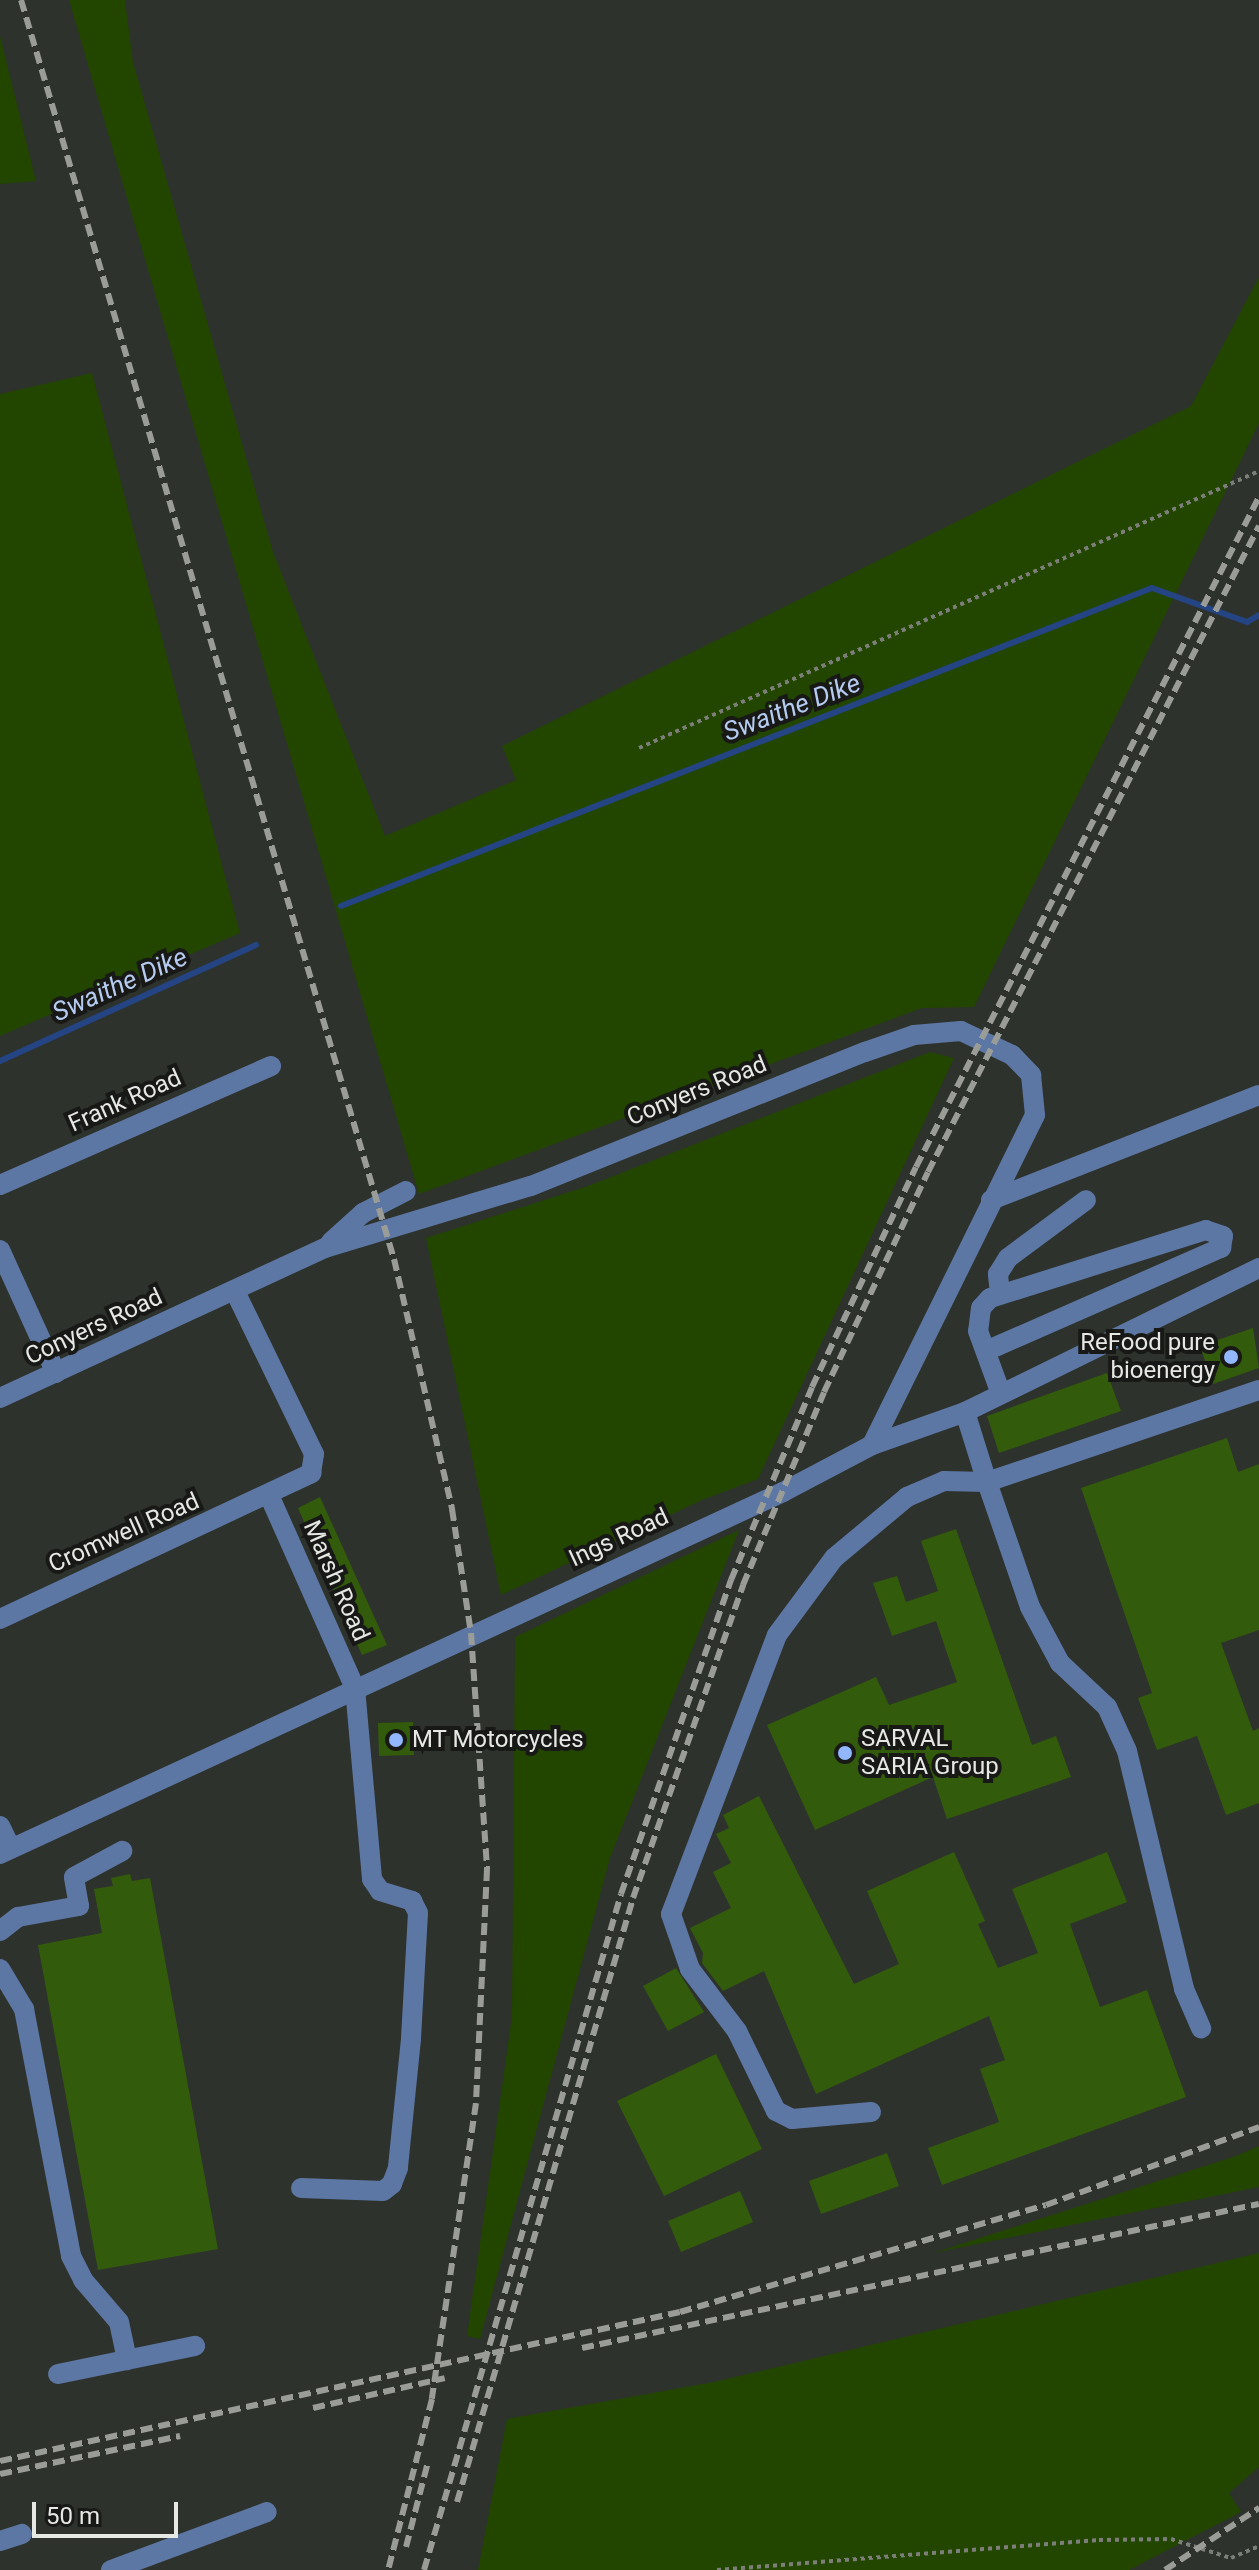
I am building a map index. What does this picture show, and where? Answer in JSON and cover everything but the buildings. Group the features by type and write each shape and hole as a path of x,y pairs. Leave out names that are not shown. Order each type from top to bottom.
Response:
{"street":[{"name":"Conyers Road","path":"0,1398 325,1248 531,1186 865,1052 947,1029 1012,1055 1031,1075 1035,1115 872,1445"},
{"name":"Frank Road","path":"0,1185 271,1066"},
{"path":"991,1200 1259,1095"},
{"path":"325,1248 363,1213 406,1191"},
{"path":"1000,1294 998,1274 1008,1258 1086,1200"},
{"path":"986,1351 1225,1242 1219,1230 1206,1230 1000,1294 981,1308 978,1319 986,1351 1001,1394"},
{"path":"0,1250 7,1281 56,1373"},
{"name":"Ings Road","path":"6,1851 783,1492 872,1445 965,1412 1259,1268"},
{"name":"Cromwell Road","path":"0,1619 305,1478 315,1461 235,1291"},
{"path":"871,2112 792,2119 776,2111 737,2031 690,1969 671,1914 785,1624 834,1558 907,1497 944,1481 987,1482 1259,1390"},
{"path":"965,1412 1030,1607 1060,1663 1107,1707 1127,1751 1184,1989 1201,2028"},
{"name":"Marsh Road","path":"269,1495 355,1688 372,1879 380,1891 412,1901 418,1913 398,2168 383,2191 301,2188"},
{"path":"0,1826 6,1851"},
{"path":"0,1931 18,1917 79,1906 74,1877 122,1851"},
{"path":"3,1972 24,2009 71,2256 83,2280 119,2322 127,2360"},
{"path":"58,2374 195,2346"},
{"path":"111,2570 267,2512"},
{"path":"0,2541 22,2534"}],"path":[{"path":"639,748 1259,471"},
{"path":"717,2570 1099,2540 1171,2539 1231,2558 1259,2546"}],"green space":[{"path":"69,0 125,0 133,62 273,552 385,836 516,780 502,746 1191,406 1259,277 1259,423 974,1007 922,1008 419,1194"},
{"path":"0,36 36,181 0,184"},
{"path":"92,373 240,933 0,1036 0,394"},
{"path":"930,1052 954,1058 758,1479 702,1500 501,1595 426,1238 588,1186"},
{"path":"739,1530 610,1858 480,2339 467,2336 512,2016 515,1637"},
{"path":"1259,2146 1259,2187 933,2253 1236,2156"},
{"path":"1259,2253 1259,2467 1229,2493 1241,2512 1129,2570 478,2570 507,2419 714,2382"}],"waterway":[{"name":"Swaithe Dike","path":"341,906 1152,588 1247,622 1259,615"},
{"name":"Swaithe Dike","path":"0,1061 256,945"}],"railway":[{"path":"21,0 394,1259 452,1509 471,1633 487,1869 476,2103 432,2399 388,2570"},
{"path":"424,2570 621,1894 731,1580 812,1387 916,1167 1259,497"},
{"path":"457,2502 633,1898 743,1585 824,1392 928,1172 1259,526"},
{"path":"0,2461 680,2312 1046,2205 1259,2127"},
{"path":"582,2348 1259,2204"},
{"path":"313,2408 445,2378"},
{"path":"0,2474 180,2436"},
{"path":"406,2547 428,2462"},
{"path":"1165,2570 1259,2508"}],"place":[{"name":"ReFood pure bioenergy","path":"1231,1357"},
{"name":"MT Motorcycles","path":"396,1740"},
{"name":"SARVAL SARIA Group","path":"845,1753"}]}
